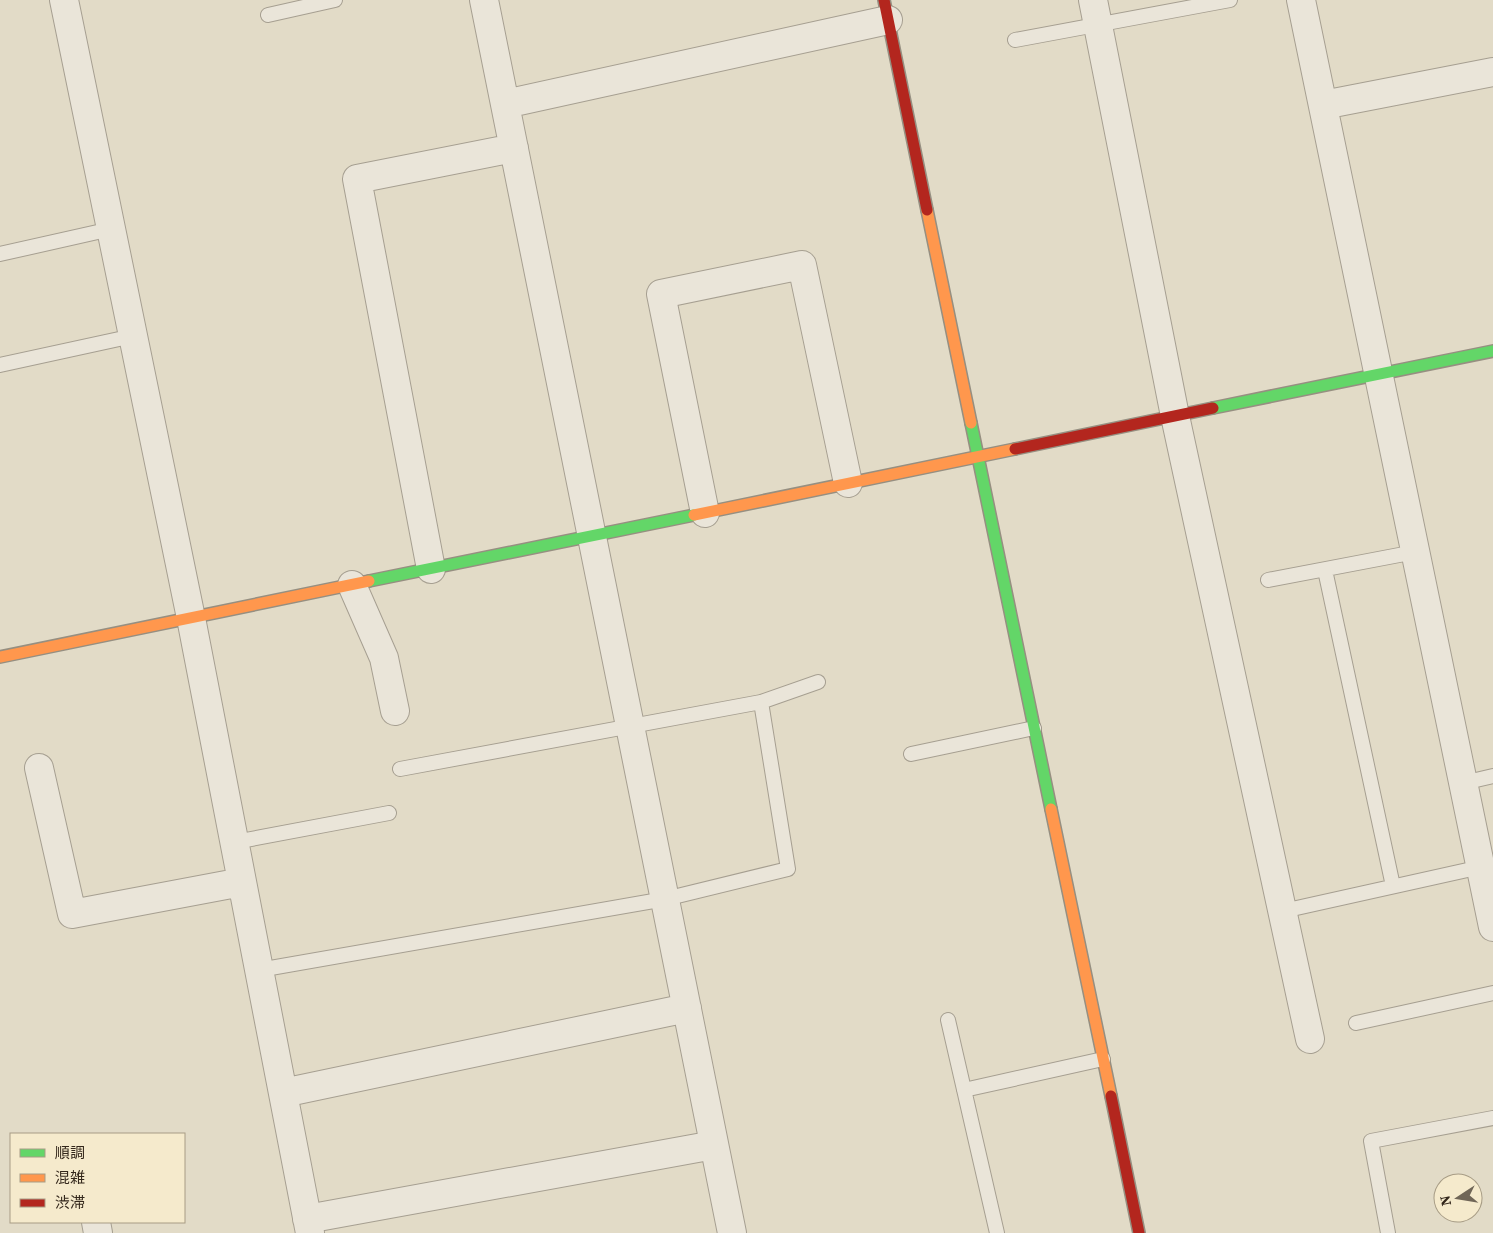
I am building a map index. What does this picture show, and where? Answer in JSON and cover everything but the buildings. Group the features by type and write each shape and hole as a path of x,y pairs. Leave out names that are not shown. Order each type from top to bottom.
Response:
{"street":[{"path":"64,0 191,618 309,1226 714,1144"},
{"path":"484,0 732,1233"},
{"path":"1301,0 1492,921"},
{"path":"505,104 886,10 1139,1233"},
{"path":"1095,12 1175,416 1310,1039"},
{"path":"1322,105 1493,72"},
{"path":"431,569 357,179 514,148"},
{"path":"706,513 661,294 802,265 848,483"},
{"path":"0,657 1493,351"},
{"path":"352,585 384,658 395,711"},
{"path":"39,768 72,914 242,882"},
{"path":"283,1093 687,1008"}],"lane":[{"path":"268,15 336,0"},
{"path":"1015,40 1095,12 1230,0"},
{"path":"0,254 111,229"},
{"path":"0,365 134,336"},
{"path":"1268,580 1415,552"},
{"path":"1325,570 1392,886"},
{"path":"400,769 761,702 818,682"},
{"path":"260,970 665,899 788,869 761,702"},
{"path":"911,754 1034,728"},
{"path":"1463,782 1493,776"},
{"path":"235,842 389,813"},
{"path":"1283,911 1481,867"},
{"path":"1356,1023 1493,993"},
{"path":"948,1020 997,1233"},
{"path":"964,1090 1103,1059"},
{"path":"1388,1233 1371,1141 1493,1118"}],"traffic: fast":[{"path":"1213,408 1493,351"},
{"path":"971,423 1051,809"},
{"path":"369,581 694,515"}],"traffic: slow":[{"path":"927,210 971,423"},
{"path":"694,515 1015,449"},
{"path":"0,657 369,581"},
{"path":"1051,809 1111,1096"}],"traffic: jam":[{"path":"884,0 927,210"},
{"path":"1015,449 1213,408"},
{"path":"1111,1096 1139,1233"}]}
